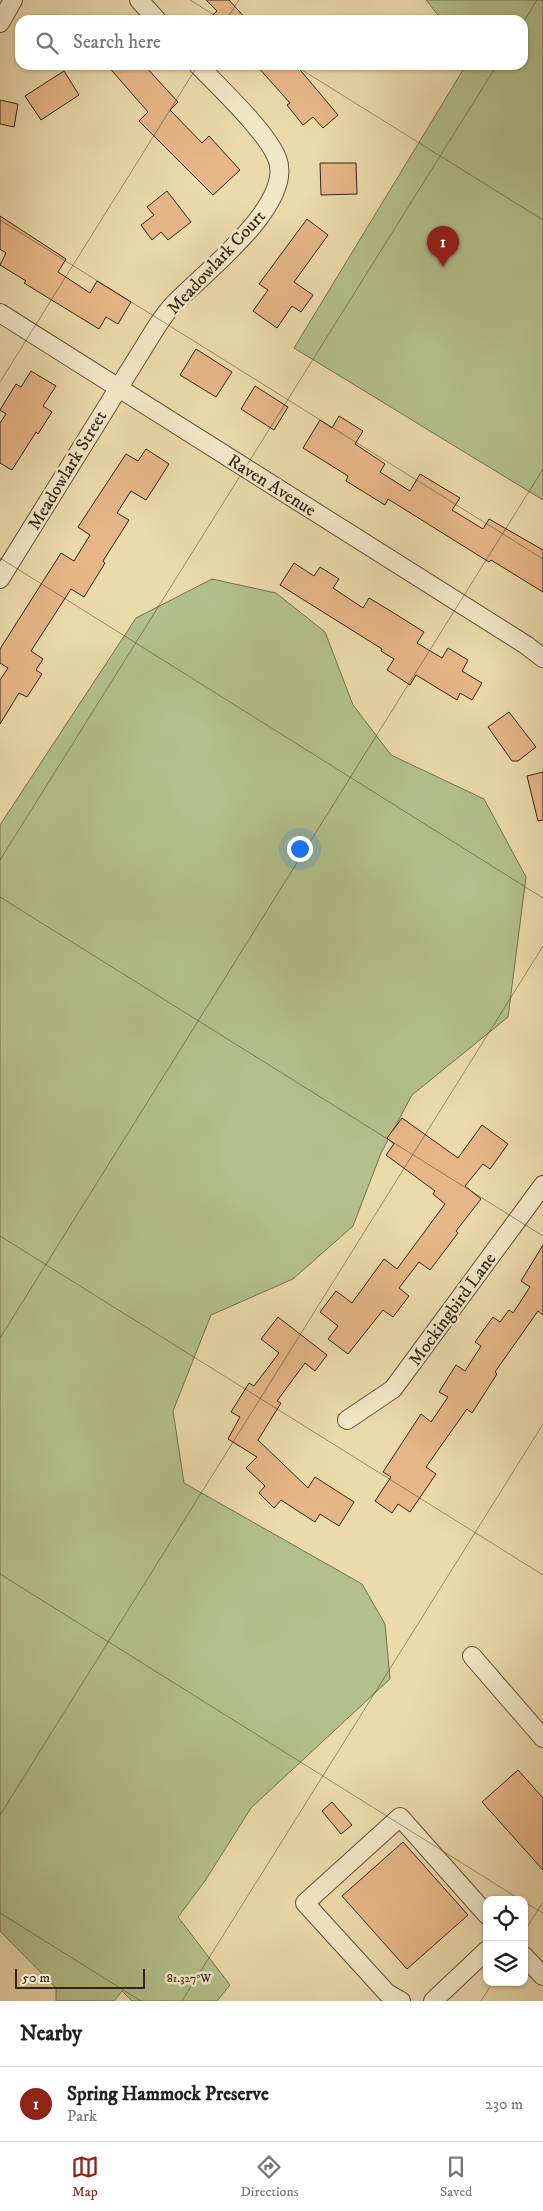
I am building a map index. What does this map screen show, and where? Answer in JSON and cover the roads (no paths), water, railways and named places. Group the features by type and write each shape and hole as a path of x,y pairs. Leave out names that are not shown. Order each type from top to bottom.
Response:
{"street":[{"path":"0,23 12,0"},
{"path":"138,0 152,15"},
{"name":"Meadowlark Court","path":"118,387 157,326 173,305 247,233 267,207 279,180 278,160 268,142 203,70"},
{"name":"Raven Avenue","path":"0,313 526,645 543,658"},
{"name":"Meadowlark Street","path":"0,579 118,387"},
{"name":"Mockingbird Lane","path":"348,1420 393,1389 543,1185"},
{"path":"472,1656 543,1738"},
{"path":"402,2001 387,1993 305,1903 400,1817 483,1910"},
{"path":"433,2001 483,1954"},
{"path":"528,1960 543,1976"}],"place":[{"name":"Spring Hammock Preserve","path":"443,267"}]}
